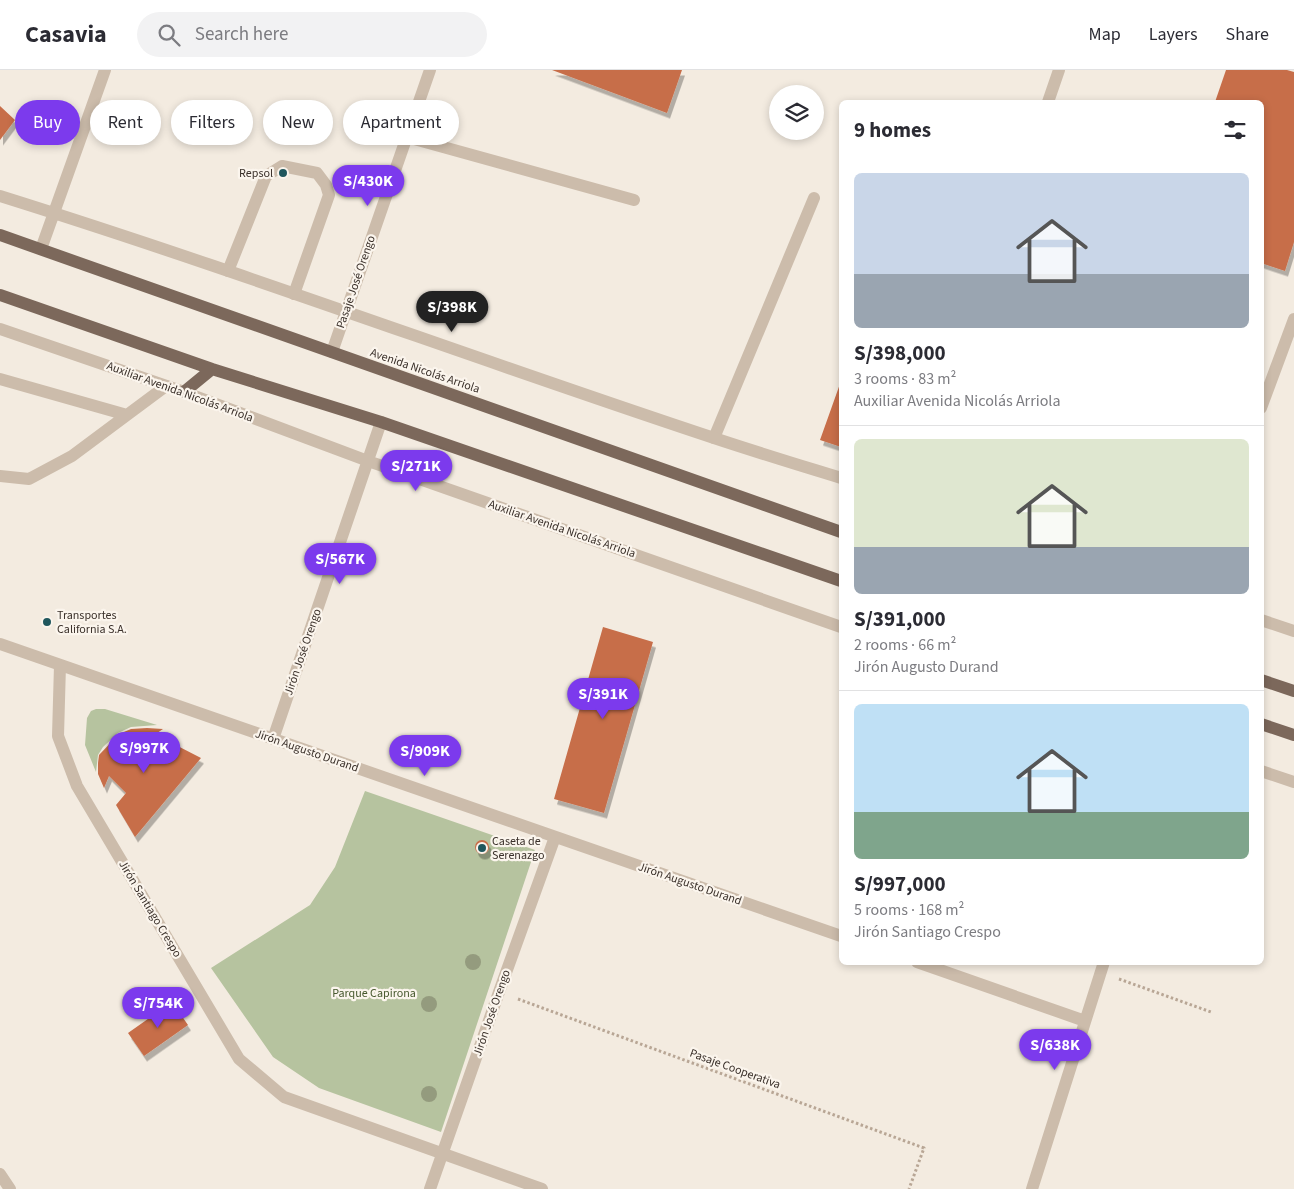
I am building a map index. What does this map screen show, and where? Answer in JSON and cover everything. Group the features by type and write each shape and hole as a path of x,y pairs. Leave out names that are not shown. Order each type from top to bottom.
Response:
{"main road":[{"name":"Avenida Nicolás Arriola","path":"0,234 839,531"},
{"path":"0,295 212,369 381,422 839,580"},
{"path":"184,392 212,369"},
{"path":"1264,681 1294,691"},
{"path":"1264,725 1294,735"}],"street":[{"path":"41,249 105,70"},
{"name":"Pasaje José Orengo","path":"420,100 430,70"},
{"path":"1049,100 1059,70"},
{"name":"Pasaje José Orengo","path":"332,352 404,145"},
{"path":"436,145 634,200"},
{"path":"228,271 266,176 282,166 317,174 326,185 329,195 294,294"},
{"path":"0,196 228,271 714,438 839,477"},
{"path":"714,438 814,198"},
{"path":"1264,401 1290,344 1294,319"},
{"name":"Auxiliar Avenida Nicolás Arriola","path":"0,329 184,392 368,461 839,626"},
{"path":"4,384 127,415"},
{"path":"0,476 30,479 72,456 166,386"},
{"name":"Jirón José Orengo","path":"273,739 381,422"},
{"path":"1264,621 1294,632"},
{"name":"Jirón Augusto Durand","path":"0,644 839,935"},
{"name":"Jirón Santiago Crespo","path":"60,665 58,736 77,786 239,1059 284,1097 542,1189"},
{"path":"1264,773 1294,782"},
{"name":"Jirón José Orengo","path":"430,1189 555,837"},
{"path":"926,965 1085,1021"},
{"path":"1032,1189 1102,968"},
{"path":"0,1174 10,1189"}],"path":[{"path":"1102,968 1211,1012"},
{"name":"Pasaje Cooperativa","path":"499,992 924,1148 909,1189"}],"green space":[{"path":"105,709 157,725 131,727 118,733 103,747 98,755 96,772 85,745 87,718 91,711"},
{"name":"Parque Capirona","path":"365,791 535,850 441,1132 319,1088 273,1057 211,968 310,905 335,867"}],"building":[{"path":"552,70 682,70 667,113"},
{"path":"1226,70 1287,70 1294,72 1294,242 1285,271 1264,264 1264,100 1216,100"},
{"path":"0,106 15,120 0,140"},
{"path":"839,387 839,446 820,440"},
{"path":"603,627 653,642 604,813 554,799"},
{"path":"131,729 163,729 141,744 156,753 166,740 201,758 135,837 116,805 126,793 109,776 104,788 98,774 98,763 99,755 119,734"},
{"name":"Caseta de Serenazgo","path":"482,840 487,842 489,847 487,852 482,854 477,852 475,847 477,842"},
{"path":"172,1002 188,1025 144,1056 128,1033"}],"place":[{"name":"Repsol","path":"283,173"},
{"name":"Transportes California S.A.","path":"47,622"},
{"name":"Caseta de Serenazgo","path":"482,848"}]}
